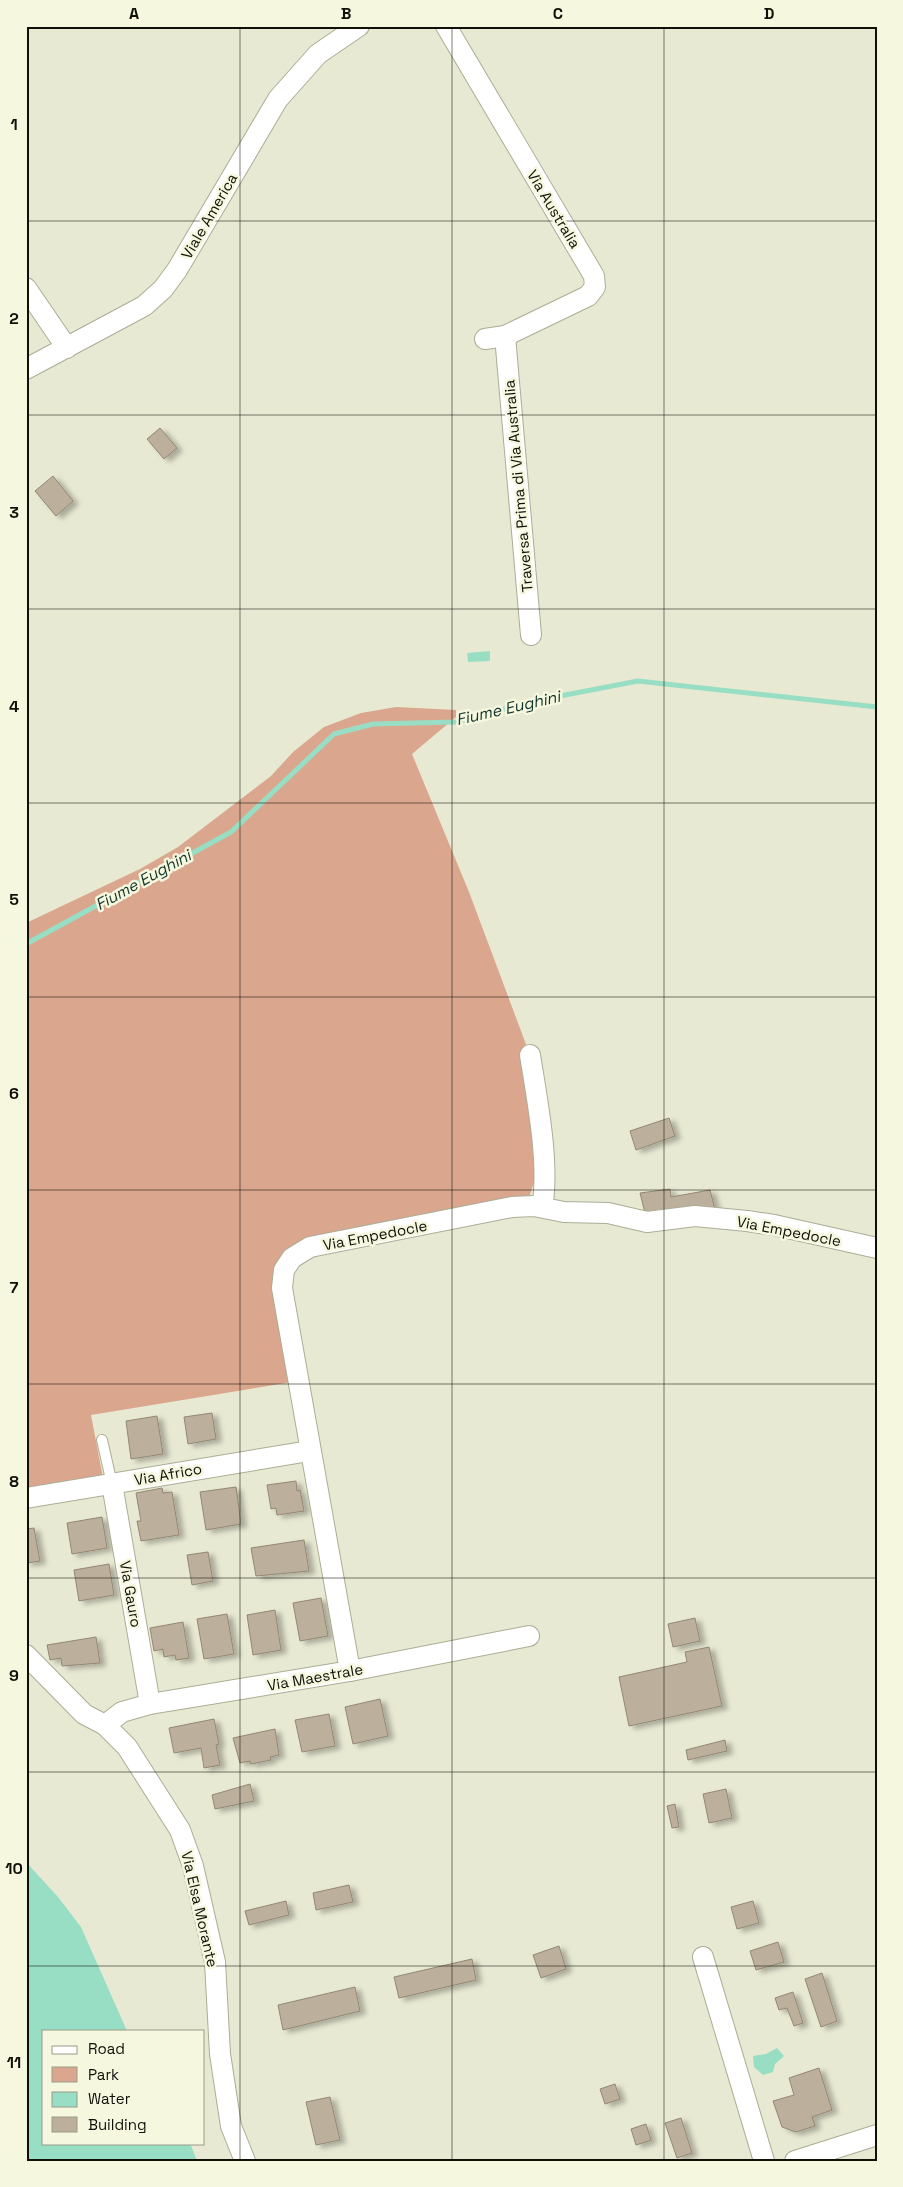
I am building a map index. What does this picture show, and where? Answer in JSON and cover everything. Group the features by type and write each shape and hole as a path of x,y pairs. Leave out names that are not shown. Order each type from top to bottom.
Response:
{"street":[{"name":"Viale America","path":"26,369 144,306 163,289 177,270 278,99 318,54 360,26"},
{"name":"Via Australia","path":"446,26 594,276 595,287 588,296 505,336 485,339"},
{"path":"26,288 67,348"},
{"name":"Traversa Prima di Via Australia","path":"505,336 531,636"},
{"path":"530,1055 539,1112 545,1192 542,1207"},
{"name":"Via Empedocle","path":"350,1671 309,1451 282,1288 284,1270 292,1258 310,1247 331,1242 512,1207 542,1207 564,1212 608,1213 647,1222 695,1216 747,1221 774,1225 877,1248"},
{"name":"Via Africo","path":"26,1498 309,1451"},
{"name":"Via Gauro","path":"112,1484 150,1704"},
{"name":"Via Maestrale","path":"105,1725 122,1712 150,1704 350,1671 529,1636"},
{"name":"Via Elsa Morante","path":"26,1655 84,1714 105,1725 127,1747 180,1830 193,1866 215,1962 220,2054 231,2126 245,2161"},
{"path":"703,1956 764,2161"},
{"path":"794,2161 877,2135"}],"lane":[{"path":"102,1440 112,1484"}],"green space":[{"path":"396,707 456,710 456,717 412,754 469,892 527,1047 538,1171 528,1200 286,1255 292,1382 91,1415 103,1478 26,1491 26,923 140,869 178,847 271,776 293,752 324,727 361,713"}],"water":[{"path":"490,651 490,661 468,662 467,653"},
{"path":"26,1862 58,1897 81,1927 127,2030 42,2030 42,2144 190,2144 197,2161 26,2161"},
{"path":"777,2048 784,2056 775,2064 773,2072 763,2075 754,2067 753,2056 766,2054"}],"building":[{"path":"160,428 177,448 164,459 147,439"},
{"path":"53,476 73,501 56,516 35,491"},
{"path":"669,1118 675,1136 636,1150 630,1131"},
{"path":"670,1189 671,1197 710,1190 715,1209 646,1217 640,1193"},
{"path":"212,1413 216,1439 188,1444 184,1417"},
{"path":"157,1416 163,1454 131,1459 126,1421"},
{"path":"296,1481 297,1491 300,1490 304,1511 277,1515 276,1508 271,1509 267,1485"},
{"path":"236,1487 241,1524 206,1530 200,1492"},
{"path":"162,1488 163,1493 172,1492 179,1535 141,1541 137,1521 141,1521 136,1493"},
{"path":"102,1517 107,1548 72,1554 67,1523"},
{"path":"34,1528 40,1561 26,1563 26,1529"},
{"path":"304,1540 309,1571 256,1576 251,1548"},
{"path":"208,1552 213,1581 192,1585 187,1555"},
{"path":"109,1564 114,1595 79,1601 74,1570"},
{"path":"321,1598 328,1636 300,1641 293,1603"},
{"path":"275,1610 281,1650 253,1655 247,1615"},
{"path":"227,1614 234,1654 204,1659 197,1619"},
{"path":"695,1618 700,1641 673,1647 668,1624"},
{"path":"183,1622 189,1658 176,1660 175,1655 164,1657 163,1649 154,1651 150,1628"},
{"path":"96,1637 100,1663 62,1666 61,1658 50,1660 47,1645"},
{"path":"709,1647 722,1706 629,1726 619,1677 687,1662 685,1652"},
{"path":"380,1699 388,1736 353,1744 345,1707"},
{"path":"329,1714 335,1746 302,1752 295,1720"},
{"path":"214,1719 219,1744 216,1745 220,1765 204,1768 201,1748 174,1753 169,1728"},
{"path":"275,1729 279,1755 270,1757 271,1760 251,1764 250,1761 240,1763 233,1738"},
{"path":"725,1740 727,1751 688,1760 686,1750"},
{"path":"250,1784 254,1801 215,1809 212,1795"},
{"path":"726,1789 732,1818 709,1823 703,1794"},
{"path":"675,1804 679,1827 672,1828 667,1806"},
{"path":"349,1885 353,1902 316,1910 313,1893"},
{"path":"286,1901 289,1915 249,1925 245,1911"},
{"path":"753,1901 759,1923 737,1929 731,1907"},
{"path":"778,1942 784,1962 756,1970 750,1951"},
{"path":"559,1946 566,1969 541,1978 533,1955"},
{"path":"472,1959 476,1980 399,1998 394,1977"},
{"path":"822,1973 837,2021 821,2027 805,1979"},
{"path":"355,1987 360,2011 283,2030 278,2005"},
{"path":"793,1992 803,2023 794,2026 787,2008 779,2010 775,1998"},
{"path":"819,2068 832,2110 812,2117 815,2126 796,2132 782,2127 773,2101 794,2095 789,2078"},
{"path":"615,2084 620,2099 605,2104 600,2089"},
{"path":"330,2097 340,2140 316,2145 306,2102"},
{"path":"681,2118 692,2153 677,2158 665,2123"},
{"path":"646,2124 651,2140 636,2145 631,2129"}],"waterway":[{"name":"Fiume Eughini","path":"26,944 231,832 334,734 373,724 456,722 539,700 638,681 877,707"}]}
